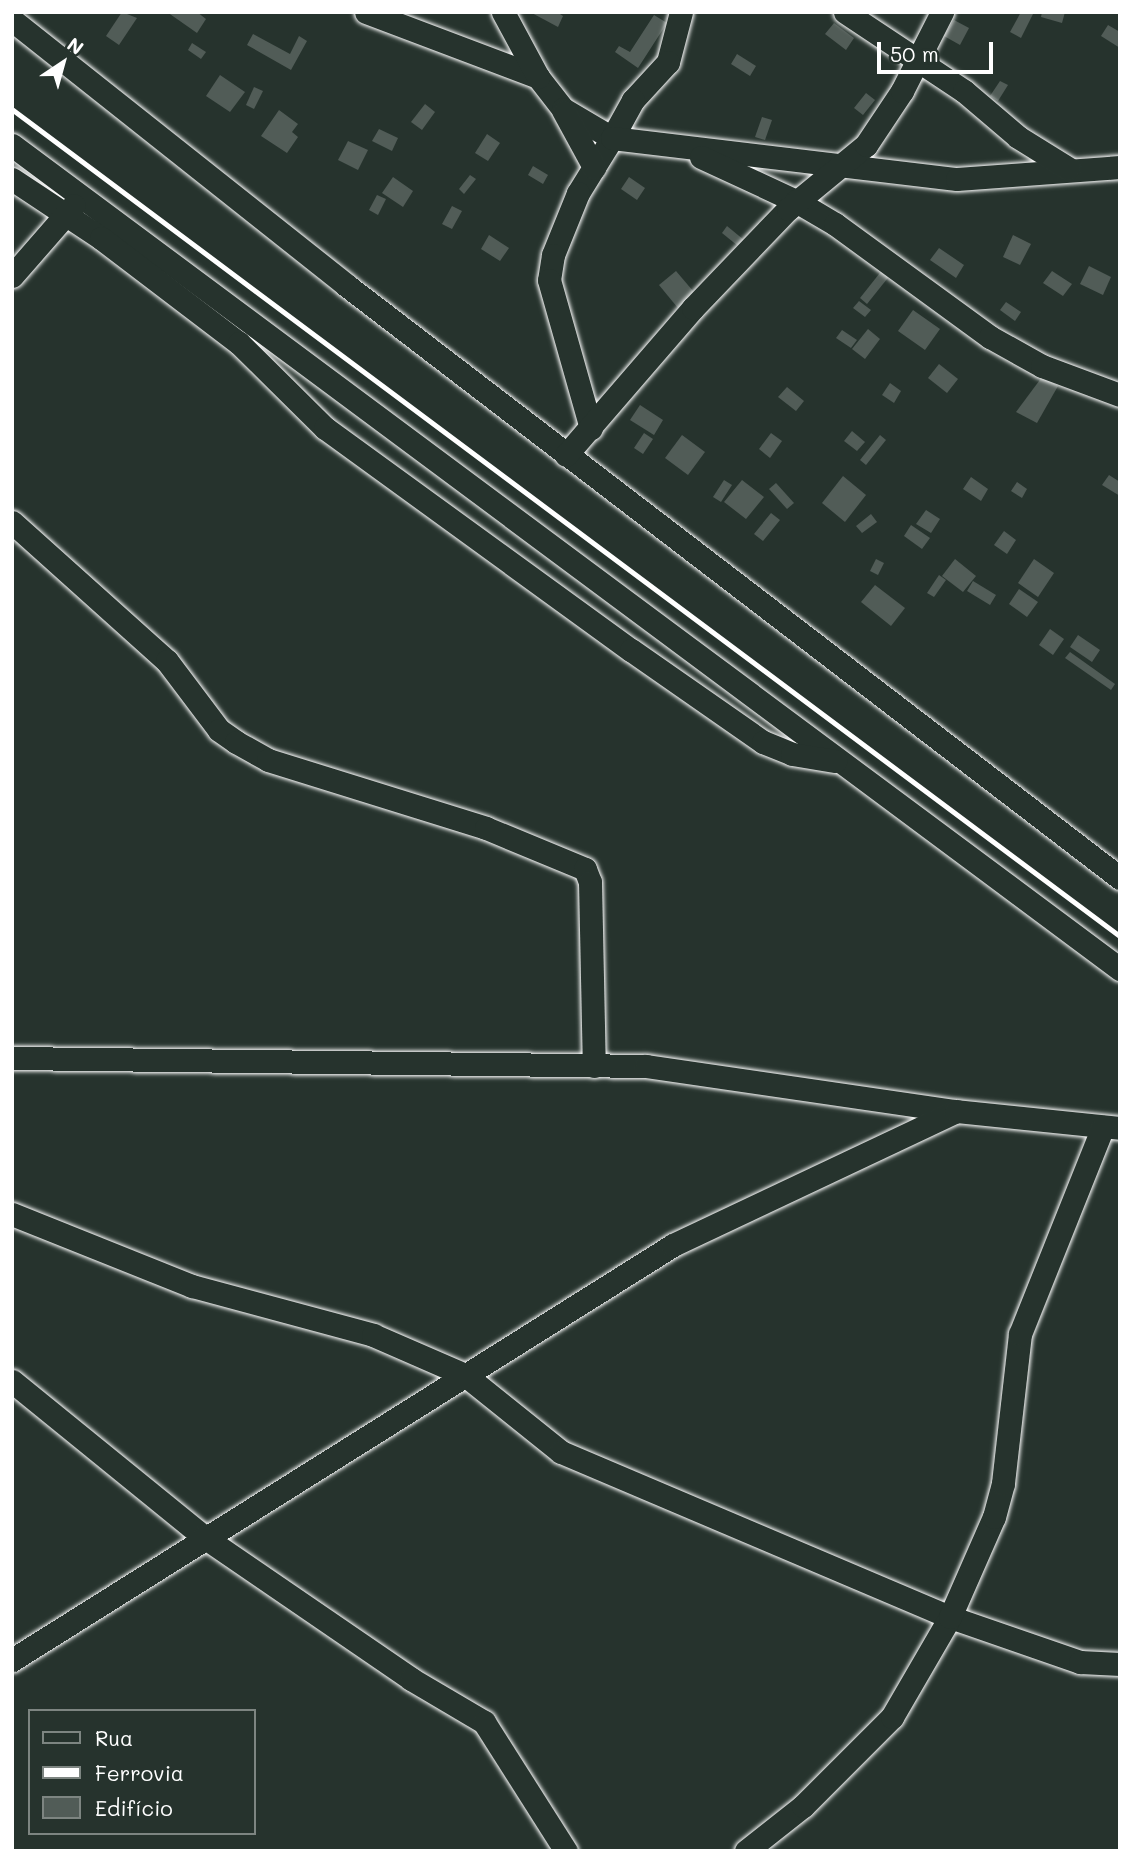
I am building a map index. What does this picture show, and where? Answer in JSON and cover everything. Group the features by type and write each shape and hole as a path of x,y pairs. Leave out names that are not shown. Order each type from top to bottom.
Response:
{"street":[{"path":"19,12 12,20 566,454 1120,878"},
{"path":"366,12 538,77"},
{"path":"503,12 538,77 563,109 594,167"},
{"path":"591,428 549,280 563,228 594,167 634,100 668,62 681,12"},
{"path":"845,12 964,91 1018,137 1068,168"},
{"path":"566,454 693,308 796,201 845,165 866,145 918,61 942,12"},
{"path":"563,109 612,138 682,149 957,179 1068,168 1120,167"},
{"path":"12,145 73,206 239,343 325,428 631,650 763,742 792,754 841,761"},
{"path":"682,149 796,201 901,268 990,337 1042,366 1120,395"},
{"path":"12,179 73,206 841,761 1120,969"},
{"path":"12,276 73,206"},
{"path":"12,522 167,661 219,730 236,742 268,760 486,828 585,869 590,882 594,1066"},
{"path":"12,1058 646,1066 956,1111 1111,1127 1020,1334 1003,1483 994,1517 950,1617 892,1717 803,1805 746,1851"},
{"path":"12,1660 673,1245 956,1111"},
{"path":"12,1214 192,1286 373,1335 465,1375 561,1452 950,1617 1080,1662 1120,1683"},
{"path":"12,1381 204,1537 411,1678 484,1722 566,1851"},
{"path":"1080,1662 1120,1664"}],"building":[{"path":"122,12 137,18 119,45 106,36"},
{"path":"167,12 197,12 206,19 197,33"},
{"path":"530,12 557,12 563,16 558,27"},
{"path":"1021,12 1034,12 1021,38 1010,32"},
{"path":"1042,12 1065,12 1062,23 1041,17"},
{"path":"654,15 667,23 638,68 615,52 619,46 630,52"},
{"path":"954,20 969,28 960,45 944,36"},
{"path":"834,23 854,38 846,50 825,34"},
{"path":"1108,25 1120,32 1120,48 1101,36"},
{"path":"253,34 290,54 299,36 307,41 291,70 247,45"},
{"path":"192,43 206,52 201,59 188,50"},
{"path":"737,54 756,66 750,76 731,64"},
{"path":"220,75 245,92 230,112 206,96"},
{"path":"1000,81 1008,85 998,101 990,96"},
{"path":"254,87 263,91 254,109 246,105"},
{"path":"866,93 875,100 863,115 854,108"},
{"path":"425,104 435,112 422,130 411,122"},
{"path":"279,110 298,124 292,132 298,137 287,153 261,136"},
{"path":"762,117 772,120 765,140 755,137"},
{"path":"379,129 398,138 392,151 372,141"},
{"path":"487,134 500,143 488,161 475,153"},
{"path":"348,141 368,150 358,170 338,160"},
{"path":"533,166 548,175 543,184 528,175"},
{"path":"470,175 476,179 464,194 459,189"},
{"path":"393,177 413,191 403,207 382,193"},
{"path":"629,177 645,188 637,200 621,189"},
{"path":"377,195 386,199 378,215 369,210"},
{"path":"452,206 462,211 452,229 442,224"},
{"path":"727,226 744,240 738,246 722,233"},
{"path":"489,235 509,248 500,261 481,249"},
{"path":"1013,235 1031,244 1020,265 1003,257"},
{"path":"939,248 964,265 956,278 930,260"},
{"path":"1089,266 1111,277 1103,295 1080,284"},
{"path":"883,269 891,274 867,304 860,298"},
{"path":"676,271 699,298 682,313 659,285"},
{"path":"1052,271 1072,284 1063,296 1043,283"},
{"path":"859,301 871,310 865,317 853,308"},
{"path":"1006,302 1021,312 1015,321 1000,310"},
{"path":"913,310 940,329 925,350 898,331"},
{"path":"868,329 880,339 865,359 852,349"},
{"path":"842,330 857,340 851,348 836,338"},
{"path":"939,364 958,379 947,393 928,378"},
{"path":"1042,377 1058,386 1037,423 1016,412"},
{"path":"890,383 901,391 894,403 882,395"},
{"path":"787,387 804,401 796,411 778,397"},
{"path":"640,405 663,420 654,435 630,420"},
{"path":"852,431 865,442 857,451 844,441"},
{"path":"644,433 653,439 643,454 634,448"},
{"path":"771,433 782,441 770,458 759,449"},
{"path":"682,435 705,452 688,475 665,458"},
{"path":"880,435 886,440 866,465 860,460"},
{"path":"1109,475 1120,482 1120,496 1102,485"},
{"path":"843,476 866,495 845,522 822,503"},
{"path":"971,477 988,489 981,501 963,489"},
{"path":"724,480 732,485 721,502 713,497"},
{"path":"742,480 764,497 746,519 724,502"},
{"path":"1017,482 1027,489 1022,498 1011,491"},
{"path":"776,483 794,503 787,509 769,489"},
{"path":"926,510 940,519 931,533 916,524"},
{"path":"771,513 780,520 763,541 754,534"},
{"path":"871,514 877,522 862,533 856,526"},
{"path":"911,525 930,538 922,549 904,536"},
{"path":"1004,531 1016,540 1007,554 994,545"},
{"path":"876,559 884,563 878,575 870,571"},
{"path":"955,559 976,576 963,592 942,576"},
{"path":"1034,559 1054,573 1038,597 1018,583"},
{"path":"939,575 946,580 934,597 927,593"},
{"path":"973,581 996,595 990,605 967,591"},
{"path":"875,585 905,608 891,626 861,602"},
{"path":"1019,589 1038,602 1027,617 1009,604"},
{"path":"1050,629 1064,639 1053,655 1039,645"},
{"path":"1078,635 1100,650 1092,662 1070,647"},
{"path":"1070,652 1115,684 1111,690 1065,658"}],"railway":[{"path":"12,109 1120,936"}]}
